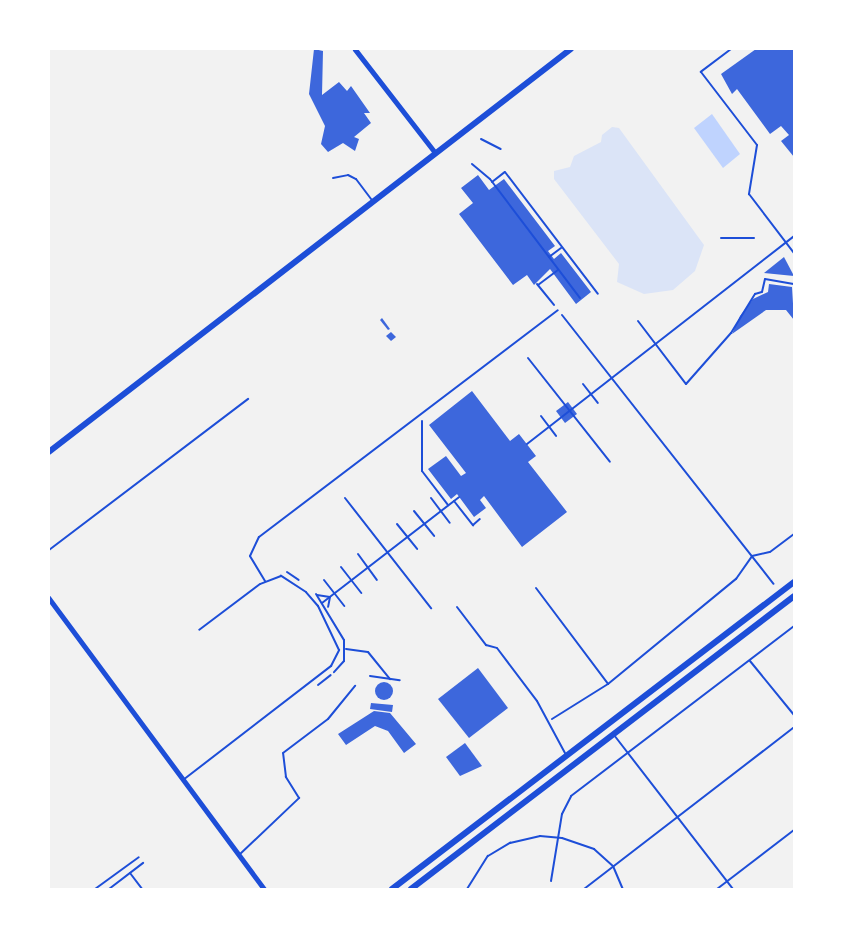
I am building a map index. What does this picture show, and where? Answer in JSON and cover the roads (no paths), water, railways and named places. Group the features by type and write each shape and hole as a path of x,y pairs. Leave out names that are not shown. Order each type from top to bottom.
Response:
{"main road":[{"path":"392,889 794,582"},
{"path":"412,889 794,596"}],"street":[{"path":"355,49 435,152"},
{"path":"49,452 372,200 571,49"},
{"path":"49,598 264,889"}],"lane":[{"path":"333,178 348,175 356,179 372,200"},
{"path":"265,581 250,556 260,537 558,310"},
{"path":"49,550 248,399"},
{"path":"184,780 337,659 335,636 318,606 281,576 265,581 199,630"},
{"path":"457,607 486,645 497,648 548,721 574,765"},
{"path":"551,880 558,837 571,796 794,626"},
{"path":"750,660 794,715"},
{"path":"239,855 300,798 286,777 282,753 328,719 355,686"},
{"path":"584,889 676,816 794,727"},
{"path":"614,734 733,889"},
{"path":"717,889 794,830"},
{"path":"467,889 482,862 500,848 525,838 558,837 594,849 613,866 623,889"},
{"path":"95,889 139,856"}],"water":[{"path":"712,114 740,154 723,168 694,128"}]}
